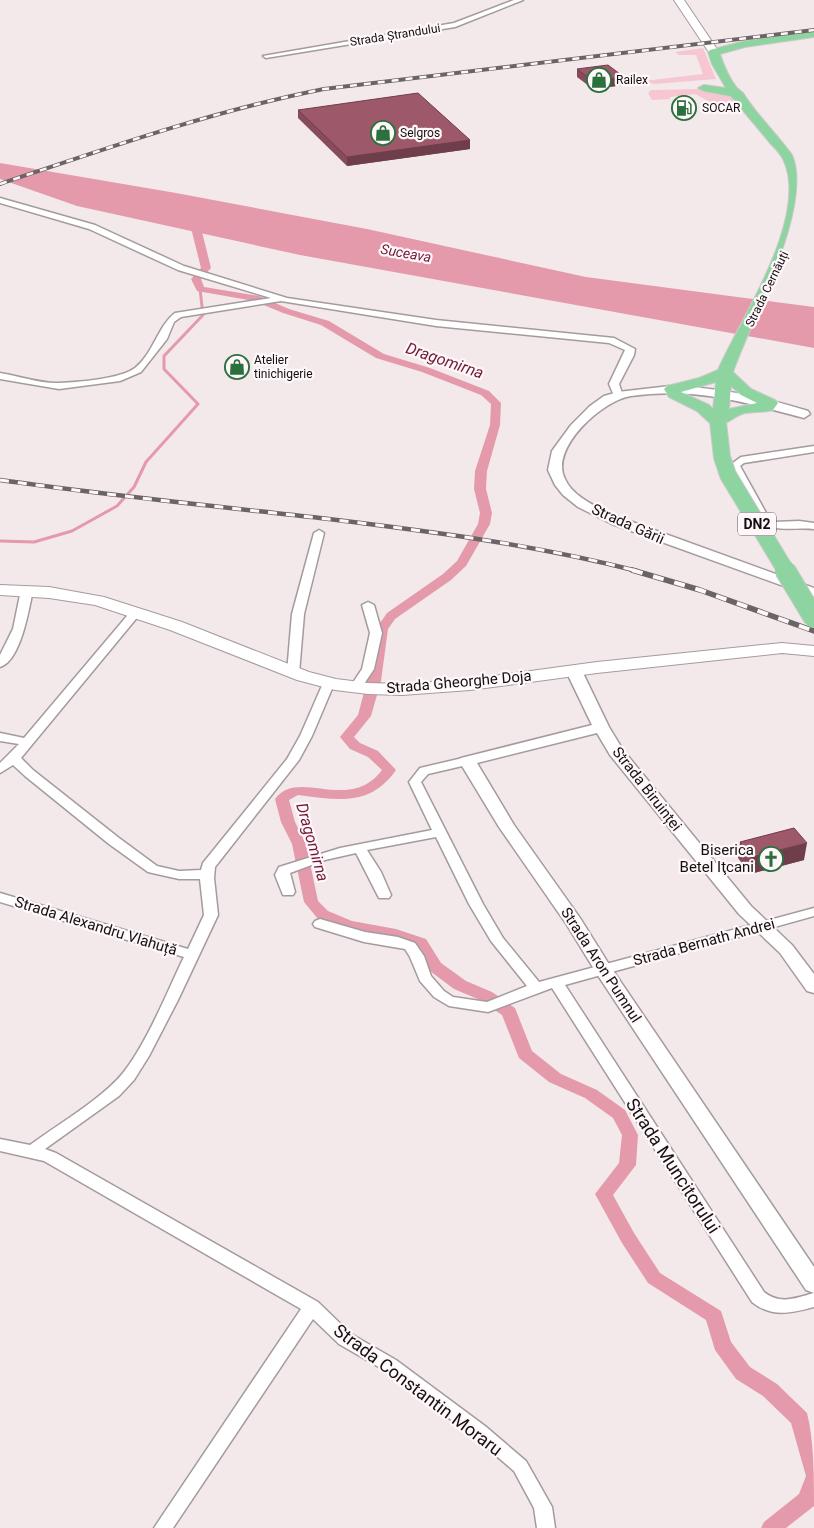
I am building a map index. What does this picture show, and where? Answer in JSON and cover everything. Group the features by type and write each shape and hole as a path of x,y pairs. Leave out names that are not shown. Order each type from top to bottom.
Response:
{"main road":[{"name":"Strada Cernăuți","path":"679,0 714,52 715,58 725,76 745,106 780,145"},
{"path":"714,52 746,44 814,34"},
{"name":"Strada Cernăuți","path":"714,52 721,56 774,133 796,174 798,190 797,205 790,237 778,269 725,373"},
{"path":"725,76 721,81 705,86 737,93"},
{"path":"673,391 704,382 725,373 746,392 769,405"},
{"name":"DN2","path":"725,373 718,422 722,458 728,475 814,618"},
{"path":"673,391 703,408 718,422 742,410 769,405"},
{"name":"Strada Gheorghe Doja","path":"0,590 27,590 74,596 136,612 293,673 328,684 360,688 457,686 782,648"},
{"path":"782,648 814,651"},
{"path":"782,648 814,657"}],"street":[{"name":"Strada Ștrandului","path":"266,56 455,25 520,0"},
{"path":"0,200 92,227 164,262 207,277 286,300 436,323 611,340 630,349 629,355 614,384 618,396"},
{"path":"0,376 58,386 117,380 138,370 162,340 170,321 178,316 204,310 286,300"},
{"name":"Strada Gării","path":"809,415 723,395 650,391 618,396 607,400 591,412 560,448 555,468 557,478 565,489 582,504 625,524 814,592"},
{"path":"814,449 741,460 735,465 766,522 772,525 799,524 814,526"},
{"path":"293,673 298,614 318,533"},
{"path":"0,663 18,634 27,590"},
{"path":"360,688 368,669 376,633 368,605"},
{"path":"0,769 14,758 136,612"},
{"name":"Strada Biruinței","path":"574,671 601,727 616,752 745,910 786,949 814,987"},
{"path":"32,1152 114,1092 129,1076 144,1052 210,915 212,905 206,874 213,858 293,760 306,736 328,684"},
{"path":"536,988 498,940 476,904 415,782 424,771 601,727"},
{"path":"0,737 27,742"},
{"path":"14,758 29,773 153,869 179,875 206,874"},
{"name":"Strada Aron Pumnul","path":"467,760 507,827 574,922 603,970 814,1284"},
{"path":"288,892 282,875 284,870 295,865 441,832"},
{"path":"360,849 374,872 384,895"},
{"name":"Strada Alexandru Vlahuță","path":"0,897 192,955"},
{"name":"Strada Bernath Andrei","path":"320,924 364,937 398,942 410,946 417,956 425,978 439,994 449,1001 488,1007 536,988 814,912"},
{"name":"Strada Muncitorului","path":"556,983 758,1297 770,1306 778,1308 814,1300"},
{"name":"Strada Constantin Moraru","path":"0,1145 50,1157 312,1307 345,1338 390,1365 479,1431 520,1466 543,1507 546,1528"},
{"path":"163,1528 312,1307"}],"shaded area":[{"path":"703,48 716,79 654,84 644,81 703,74 696,55 679,55 675,52"},
{"path":"700,89 728,92 736,102 726,110 718,111 714,110 714,104 695,94 652,100 648,93 651,90"}],"water":[{"name":"Suceava","path":"0,163 176,193 367,229 586,277 814,307 814,348 300,255 77,206 0,179"}],"building":[{"path":"608,65 624,77 593,81 577,69"},
{"name":"Selgros","path":"418,93 470,140 347,157 298,110"},
{"path":"794,828 807,843 752,857 740,842"}],"waterway":[{"name":"Dragomirna","path":"189,217 197,232 206,268 196,279 200,289 256,298 286,311 325,323 380,356 426,370 485,393 496,403 495,425 481,471 480,489 486,513 484,524 462,563 447,577 391,616 382,629 374,681 364,716 347,737 355,746 373,754 389,770 380,782 359,794 326,794 296,790 282,799 288,822 299,844 311,902 323,915 349,925 396,934 421,943 435,967 460,985 486,996 509,1012 525,1054 555,1078 591,1094 619,1114 630,1135 627,1165 604,1194 628,1238 654,1278 714,1316 722,1345 743,1373 770,1390 800,1419 814,1472"},
{"path":"0,541 34,542 72,531 117,506 134,487 146,462 198,404 164,369 164,356 203,315 200,289"},
{"name":"Dragomirna","path":"771,1528 807,1500 814,1481"}],"railway":[{"path":"0,184 201,119 324,89 814,30"},
{"path":"0,480 439,533 558,553 637,571"},
{"path":"632,570 700,590 814,631"}],"place":[{"name":"Railex","path":"599,80"},
{"name":"SOCAR","path":"684,108"},
{"name":"Selgros","path":"383,133"},
{"name":"Atelier tinichigerie","path":"237,367"},
{"name":"Biserica Betel Iţcani","path":"771,859"}]}
